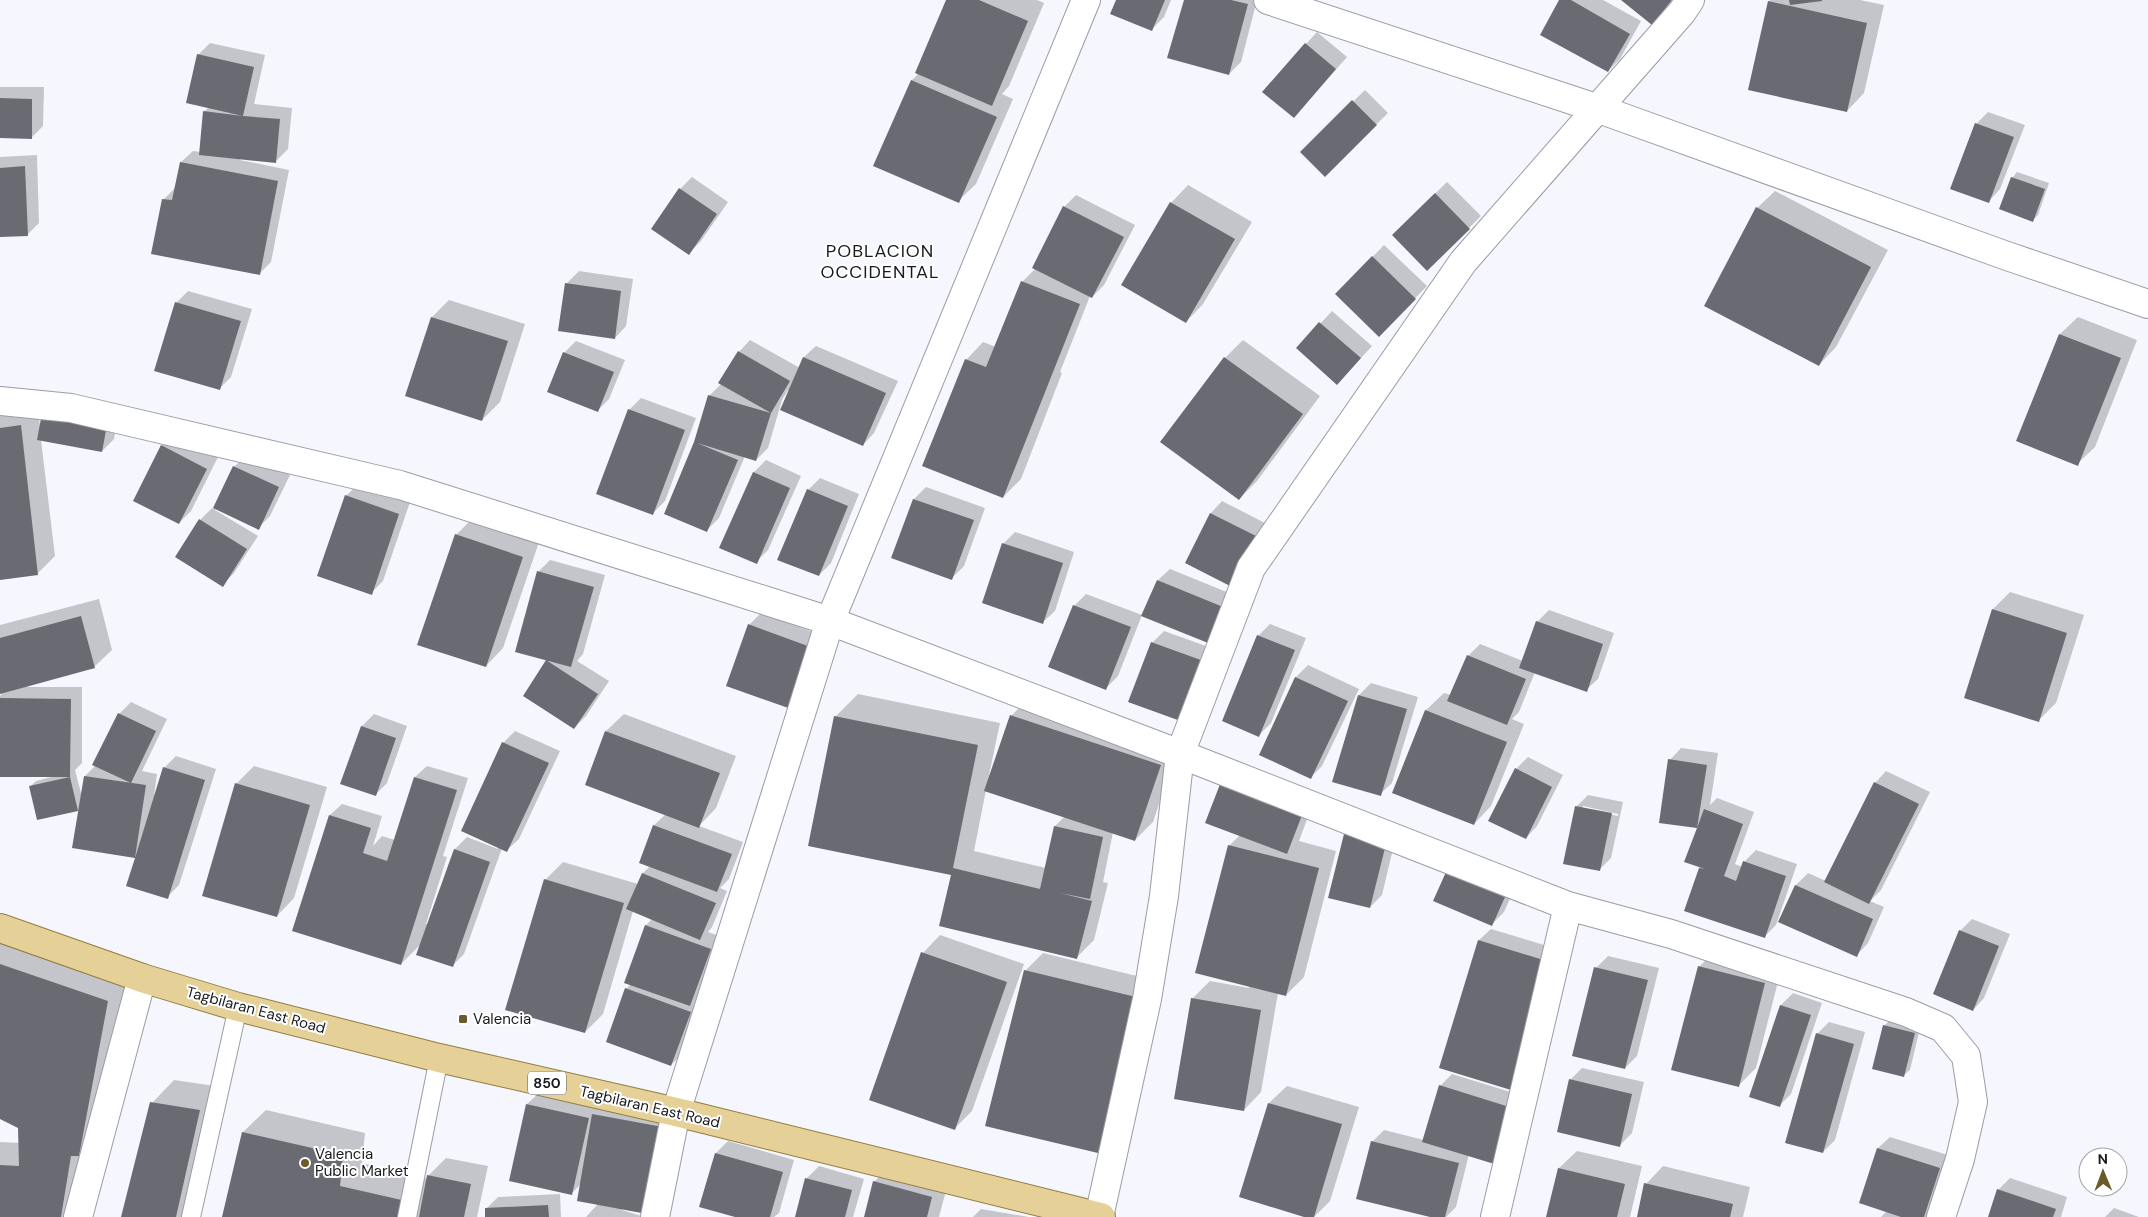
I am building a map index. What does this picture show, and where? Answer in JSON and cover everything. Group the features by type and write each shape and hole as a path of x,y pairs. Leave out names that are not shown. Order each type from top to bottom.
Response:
{"main road":[{"name":"Tagbilaran East Road","path":"0,928 142,978 238,1007 439,1058 676,1112 1099,1217"}],"street":[{"path":"655,1217 676,1112 830,621 1086,0"},
{"path":"1268,0 1599,109 2007,256 2148,304"},
{"path":"1099,1217 1147,999 1164,896 1180,754 1251,568 1464,262 1599,109 1682,12 1690,0"},
{"path":"0,400 71,408 400,485 830,621 1180,754 1568,906 1671,934 1906,1012 1943,1028 1966,1056 1973,1102 1960,1159 1941,1217"},
{"path":"1495,1217 1568,906"},
{"path":"78,1217 142,978"}],"lane":[{"path":"191,1217 238,1007"},
{"path":"407,1217 439,1058"}],"building":[{"path":"946,0 979,0 1028,21 992,106 915,73"},
{"path":"1116,0 1165,0 1152,31 1110,14"},
{"path":"1184,0 1231,0 1248,4 1229,75 1167,58"},
{"path":"1559,0 1571,0 1630,34 1608,72 1540,35"},
{"path":"1621,0 1672,0 1652,25"},
{"path":"1789,0 1822,0 1822,1 1790,5"},
{"path":"1768,1 1867,23 1847,112 1748,90"},
{"path":"1305,43 1336,69 1294,118 1262,92"},
{"path":"197,54 254,67 243,116 186,103"},
{"path":"911,80 997,117 959,203 873,166"},
{"path":"0,98 32,99 32,139 0,138"},
{"path":"1352,100 1377,125 1325,177 1300,152"},
{"path":"203,111 280,119 276,163 199,155"},
{"path":"1975,123 2014,137 1989,203 1950,189"},
{"path":"180,162 278,181 260,275 151,254 162,199 172,200"},
{"path":"25,166 28,236 0,237 0,168"},
{"path":"2011,177 2045,189 2033,222 1999,209"},
{"path":"679,188 717,214 689,255 651,229"},
{"path":"1435,193 1470,229 1427,271 1392,235"},
{"path":"1170,202 1235,239 1186,323 1121,285"},
{"path":"1063,206 1124,237 1092,298 1032,268"},
{"path":"1756,207 1871,267 1819,366 1704,306"},
{"path":"1372,256 1416,299 1379,337 1335,294"},
{"path":"1021,281 1080,304 1003,498 922,466 965,359 986,367"},
{"path":"565,283 621,291 615,339 558,331"},
{"path":"175,302 241,321 220,390 154,371"},
{"path":"431,317 508,341 482,421 405,396"},
{"path":"1319,322 1361,358 1337,385 1296,348"},
{"path":"2059,334 2121,358 2078,466 2016,441"},
{"path":"738,351 790,381 771,413 718,383"},
{"path":"563,352 614,372 598,412 547,392"},
{"path":"803,357 886,393 863,446 780,410"},
{"path":"1224,357 1303,414 1239,500 1160,442"},
{"path":"708,395 771,413 756,461 697,443 738,460 707,532 664,514 694,442"},
{"path":"628,409 685,430 653,515 596,494"},
{"path":"42,413 107,425 102,452 37,440"},
{"path":"21,425 38,575 0,580 0,428"},
{"path":"161,445 207,469 179,524 133,501"},
{"path":"233,466 279,487 259,530 213,508"},
{"path":"753,472 790,488 757,564 719,548"},
{"path":"807,489 848,506 819,576 777,560"},
{"path":"345,495 399,514 372,595 317,576"},
{"path":"913,499 974,520 952,580 891,558"},
{"path":"1210,513 1260,538 1234,588 1185,563"},
{"path":"199,519 247,549 223,587 175,557"},
{"path":"455,534 523,557 486,667 417,645"},
{"path":"1002,543 1063,563 1043,624 982,603"},
{"path":"537,571 594,587 571,667 515,652"},
{"path":"1157,580 1233,611 1218,647 1141,616"},
{"path":"1073,605 1131,627 1106,690 1048,667"},
{"path":"1992,609 2067,633 2039,722 1964,698"},
{"path":"81,616 95,668 0,694 0,638"},
{"path":"1536,621 1603,644 1587,692 1519,668"},
{"path":"748,624 816,649 794,710 726,686"},
{"path":"1257,635 1295,650 1259,737 1222,721"},
{"path":"1151,642 1209,663 1186,723 1128,702"},
{"path":"1467,655 1526,679 1507,725 1447,701"},
{"path":"546,660 598,694 574,729 523,696"},
{"path":"1295,677 1348,701 1311,779 1259,755"},
{"path":"1358,695 1407,709 1381,796 1332,782"},
{"path":"0,698 71,699 70,777 0,777"},
{"path":"1425,710 1507,742 1474,825 1392,793"},
{"path":"118,713 156,731 131,783 92,765"},
{"path":"1010,715 1161,765 1135,841 984,791"},
{"path":"834,716 978,745 953,868 1040,889 1054,826 1103,837 1090,899 1060,893 1092,901 1077,959 939,926 951,875 808,846"},
{"path":"361,726 396,738 376,796 340,784"},
{"path":"605,731 720,773 699,828 585,785"},
{"path":"502,742 549,763 507,852 461,831"},
{"path":"1668,759 1707,765 1697,828 1659,823"},
{"path":"163,767 205,780 168,899 126,886"},
{"path":"1515,768 1552,787 1526,839 1488,821"},
{"path":"84,776 146,785 135,858 72,848"},
{"path":"70,777 78,811 37,820 29,786"},
{"path":"414,777 457,790 401,965 292,931 329,815 371,828 363,853 387,861"},
{"path":"1222,779 1304,810 1287,854 1205,823"},
{"path":"1874,782 1919,804 1869,904 1824,882"},
{"path":"235,783 310,805 277,917 202,896"},
{"path":"1575,806 1612,813 1600,871 1563,864"},
{"path":"1704,809 1743,824 1724,876 1736,881 1743,861 1786,876 1765,938 1684,911 1699,868 1705,869 1684,862"},
{"path":"653,825 732,854 717,892 639,863"},
{"path":"1344,834 1386,844 1370,908 1328,898"},
{"path":"1228,845 1319,868 1286,996 1195,973"},
{"path":"454,849 490,862 453,967 416,955"},
{"path":"1446,872 1505,897 1492,926 1433,901"},
{"path":"642,873 716,903 700,940 626,909"},
{"path":"544,879 624,903 585,1033 505,1010"},
{"path":"1795,885 1873,919 1857,957 1778,922"},
{"path":"645,925 711,949 690,1006 624,983"},
{"path":"1959,930 1999,946 1973,1011 1933,994"},
{"path":"1478,940 1550,962 1511,1090 1439,1068"},
{"path":"921,952 1007,982 955,1130 869,1100"},
{"path":"0,964 108,1001 79,1156 71,1156 61,1217 0,1217 0,1165 19,1166 18,1128 0,1119"},
{"path":"1698,966 1765,983 1739,1087 1671,1070"},
{"path":"1594,967 1648,980 1625,1069 1572,1056"},
{"path":"1024,970 1136,997 1098,1153 985,1126"},
{"path":"625,988 691,1012 671,1066 606,1042"},
{"path":"1191,998 1261,1010 1244,1111 1174,1099"},
{"path":"1780,1005 1811,1015 1780,1107 1749,1097"},
{"path":"1883,1025 1915,1033 1904,1077 1872,1069"},
{"path":"1816,1033 1854,1044 1823,1153 1785,1143"},
{"path":"1569,1079 1632,1094 1620,1147 1557,1132"},
{"path":"1439,1085 1519,1110 1501,1166 1422,1142"},
{"path":"150,1102 200,1110 176,1217 121,1217"},
{"path":"1268,1103 1342,1124 1314,1217 1304,1217 1239,1197"},
{"path":"526,1104 589,1118 572,1195 509,1181"},
{"path":"592,1114 663,1127 647,1214 577,1201"},
{"path":"242,1132 343,1155 340,1186 406,1201 403,1217 222,1217"},
{"path":"1371,1141 1459,1163 1445,1217 1430,1217 1356,1199"},
{"path":"1877,1148 1940,1168 1924,1217 1901,1217 1859,1203"},
{"path":"715,1153 783,1172 770,1217 735,1217 699,1207"},
{"path":"1558,1168 1625,1184 1617,1217 1546,1217"},
{"path":"427,1175 471,1184 464,1217 419,1217"},
{"path":"805,1178 852,1190 845,1217 795,1217"},
{"path":"873,1181 932,1197 927,1217 864,1217"},
{"path":"1644,1183 1733,1204 1730,1217 1637,1217"},
{"path":"1997,1189 2056,1209 2053,1217 1988,1217"},
{"path":"548,1205 549,1217 485,1217 485,1208"}],"place":[{"name":"Valencia","path":"463,1019"},
{"name":"Valencia Public Market","path":"305,1163"}],"district":[{"name":"POBLACION OCCIDENTAL","path":"880,261"}]}
